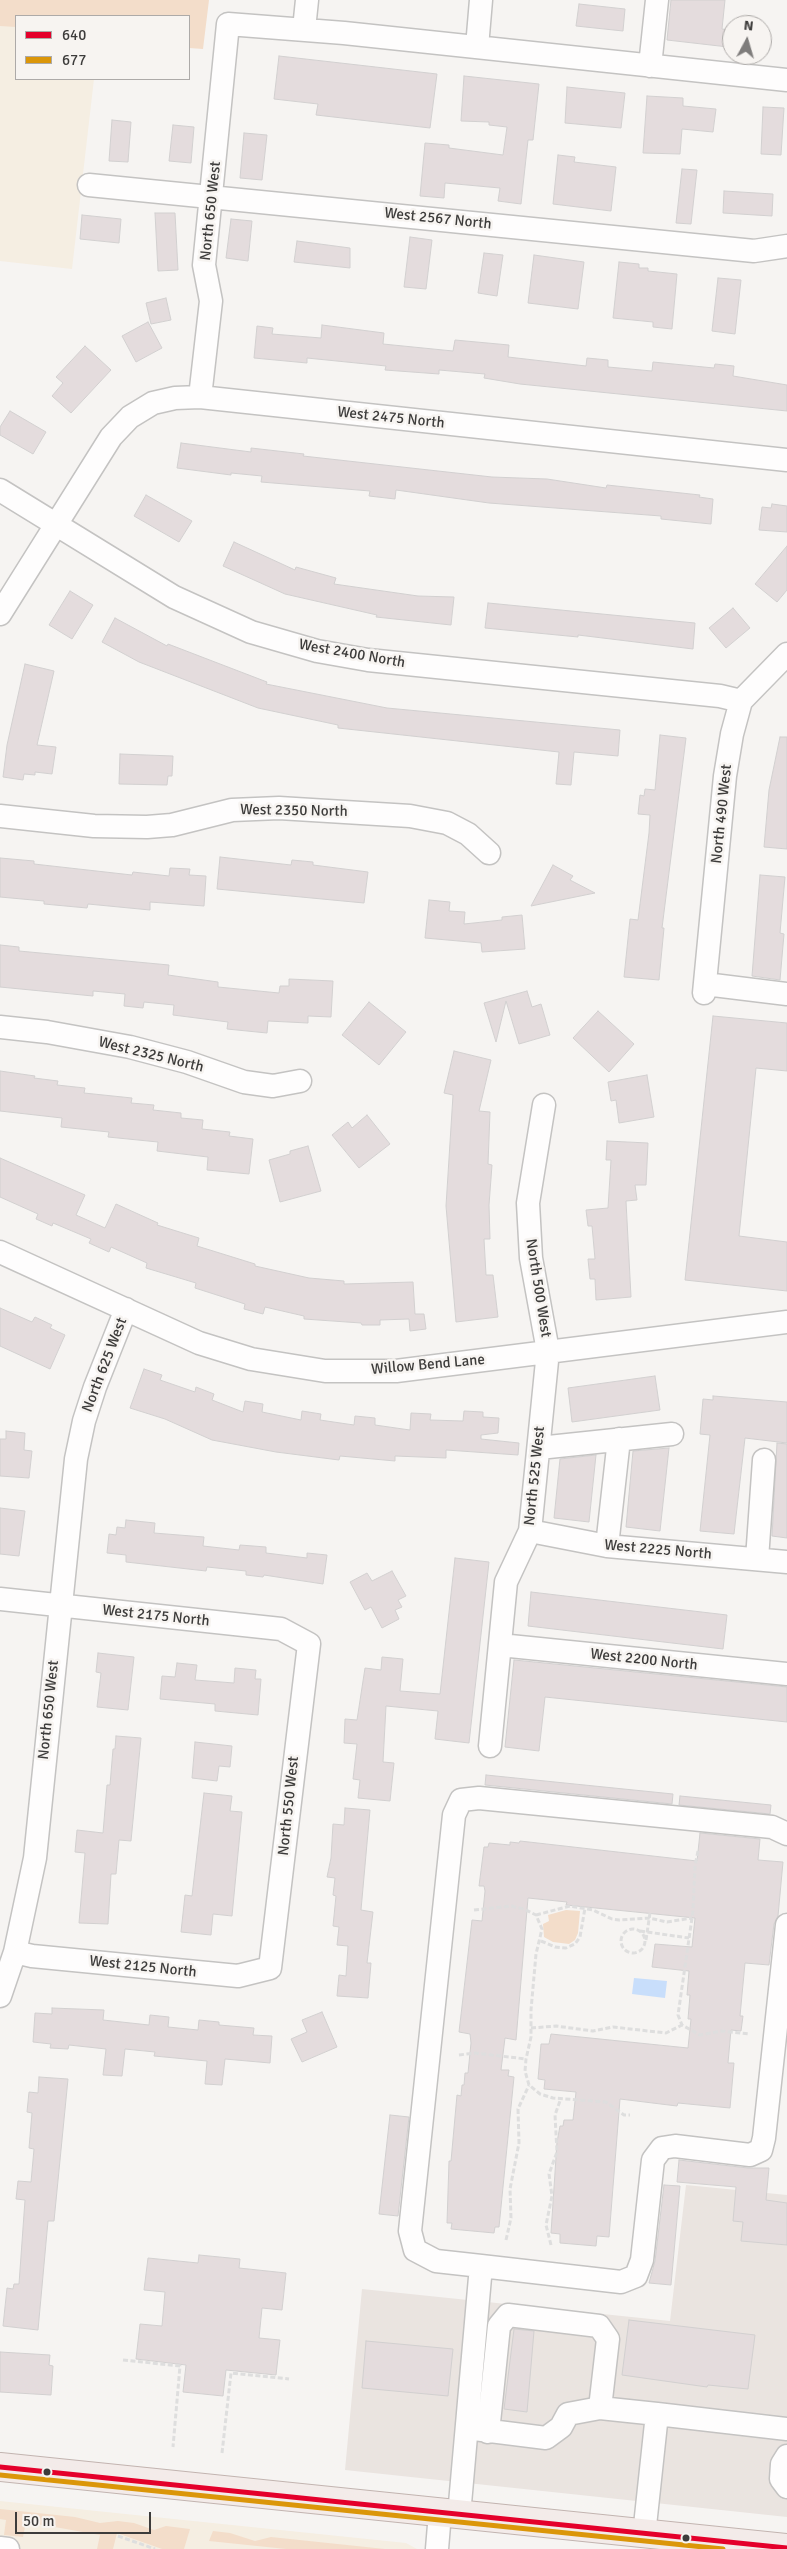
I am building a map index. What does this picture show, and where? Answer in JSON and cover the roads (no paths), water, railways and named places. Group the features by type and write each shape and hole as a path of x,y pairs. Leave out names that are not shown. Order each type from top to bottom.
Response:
{"main road":[{"path":"0,2467 644,2535 787,2548"}],"street":[{"path":"307,0 304,29 787,80"},
{"path":"477,47 481,0"},
{"path":"650,66 657,0"},
{"name":"North 650 West","path":"200,397 211,301 204,265 228,24 304,29"},
{"name":"West 2567 North","path":"89,185 754,252 787,246"},
{"name":"West 2475 North","path":"0,614 111,437 130,417 153,403 175,398 200,397 787,460"},
{"name":"West 2400 North","path":"0,490 174,597 251,632 317,650 368,660 720,696 741,701"},
{"name":"North 490 West","path":"787,654 741,701 732,734 725,776 704,989 787,994"},
{"name":"West 2350 North","path":"0,816 94,826 147,828 172,825 232,810 279,808 410,816 448,823 468,834 489,853"},
{"name":"West 2325 North","path":"0,1027 46,1032 130,1047 187,1062 244,1082 273,1086 300,1081"},
{"name":"North 500 West","path":"544,1105 528,1202 531,1258 548,1351"},
{"name":"Willow Bend Lane","path":"0,1252 199,1343 251,1360 326,1371 396,1371 787,1322"},
{"name":"North 625 West","path":"84,1421 95,1387 126,1309"},
{"name":"North 525 West","path":"490,1746 506,1582 530,1531 548,1351"},
{"name":"North 650 West","path":"0,1996 15,1952 35,1858 59,1606 76,1459 84,1421"},
{"path":"539,1448 672,1434"},
{"path":"607,1546 619,1439"},
{"path":"757,1559 764,1460"},
{"name":"West 2225 North","path":"530,1531 607,1546 787,1562"},
{"name":"West 2175 North","path":"0,1599 281,1629 309,1644"},
{"name":"North 550 West","path":"270,1968 309,1644"},
{"name":"West 2200 North","path":"500,1645 787,1674"},
{"path":"787,1834 772,1827 480,1798 461,1800 454,1815 410,2231 415,2250 436,2261 621,2282 636,2276 642,2260 653,2160 662,2148 675,2146 750,2155 760,2150 779,2072 787,1925"},
{"name":"West 2125 North","path":"15,1952 32,1956 238,1976 270,1968"},
{"path":"437,2549 450,2514 466,2428 481,2266"},
{"path":"488,2432 499,2326 508,2315 599,2326 608,2339 600,2408"},
{"path":"466,2428 546,2438 561,2427 568,2414 600,2408 787,2429"},
{"path":"644,2535 657,2414"},
{"path":"787,2456 782,2464 781,2478 787,2487"},
{"path":"0,2548 8,2549"}],"water":[{"path":"634,1978 667,1981 665,1998 632,1994"}]}
